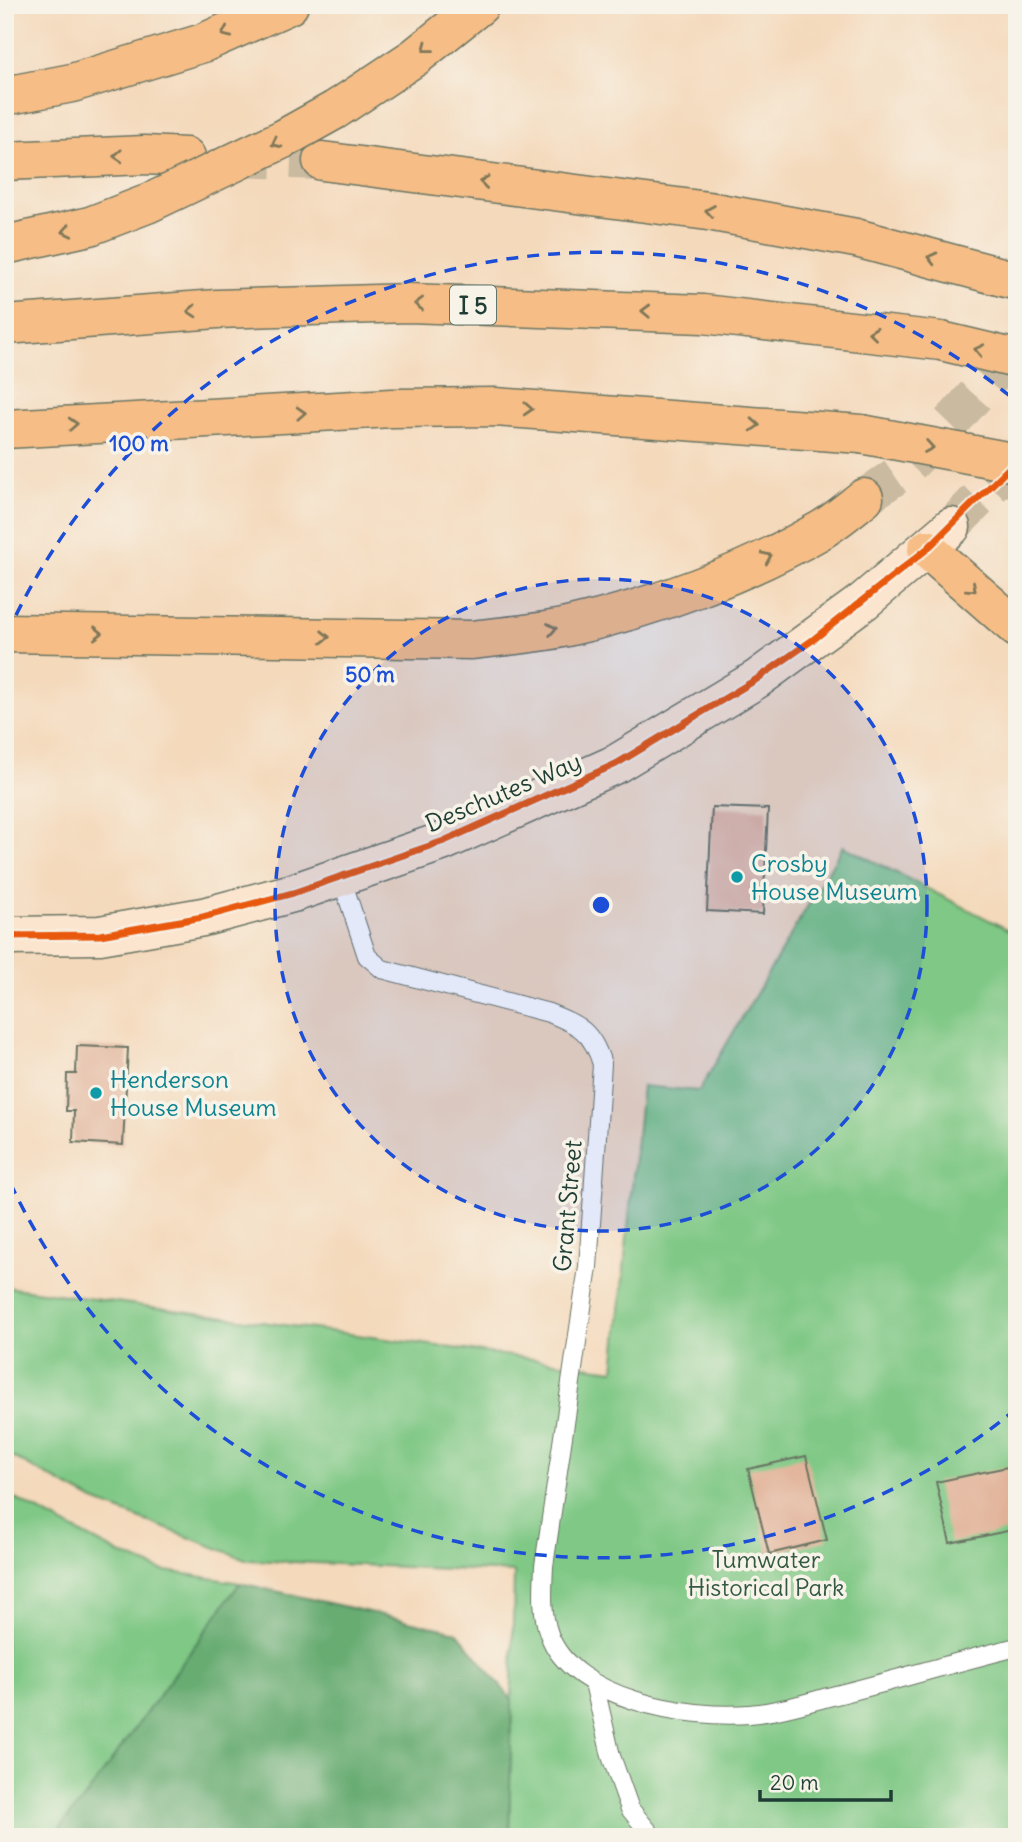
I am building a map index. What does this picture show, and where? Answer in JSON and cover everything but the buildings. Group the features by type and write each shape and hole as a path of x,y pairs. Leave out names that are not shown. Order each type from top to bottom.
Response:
{"highway":[{"path":"5,96 72,83 203,44 289,5"},
{"path":"5,245 90,226 147,204 283,139 335,110 415,57 480,5"},
{"path":"5,161 145,155 186,157"},
{"path":"322,161 708,211 856,239 1008,278"},
{"name":"I 5","path":"5,325 217,309 409,303 703,314 940,341 1017,359"},
{"path":"5,429 392,408 495,407 862,435 1017,463"},
{"path":"16,632 472,640 531,633 566,627 672,599 823,529 864,498"},
{"path":"939,538 1017,628"}],"main road":[{"name":"Deschutes Way","path":"5,936 100,934 190,919 293,893 444,841 615,764 757,679 844,616 939,538"}],"lane":[{"name":"Grant Street","path":"341,877 367,956 382,969 549,1013 586,1032 597,1047 602,1064 602,1084 588,1267 546,1546 542,1602 550,1637 576,1670 594,1683 635,1702 722,1716 751,1714 807,1703 1017,1647"},
{"path":"594,1683 611,1756 630,1809 653,1837"}],"green space":[{"name":"Tumwater Historical Park","path":"843,846 1017,934 1017,1837 509,1837 514,1572 248,1560 94,1501 5,1453 5,1287 614,1370 642,1086 699,1091"},
{"path":"5,1493 120,1554 160,1570 240,1583 84,1799 52,1837 5,1837"},
{"path":"240,1583 457,1632 512,1700 509,1837 52,1837 84,1799"}],"tunnel":[{"path":"234,158 322,161"},
{"path":"864,498 903,471 957,416 1017,348"},
{"path":"951,527 1017,460"}],"cycle path":[{"path":"5,936 100,935 203,917 293,893 444,841 616,764 757,679 814,639 927,549 1017,460"}],"place":[{"name":"Crosby House Museum","path":"737,877"},
{"name":"Henderson House Museum","path":"96,1093"}]}
